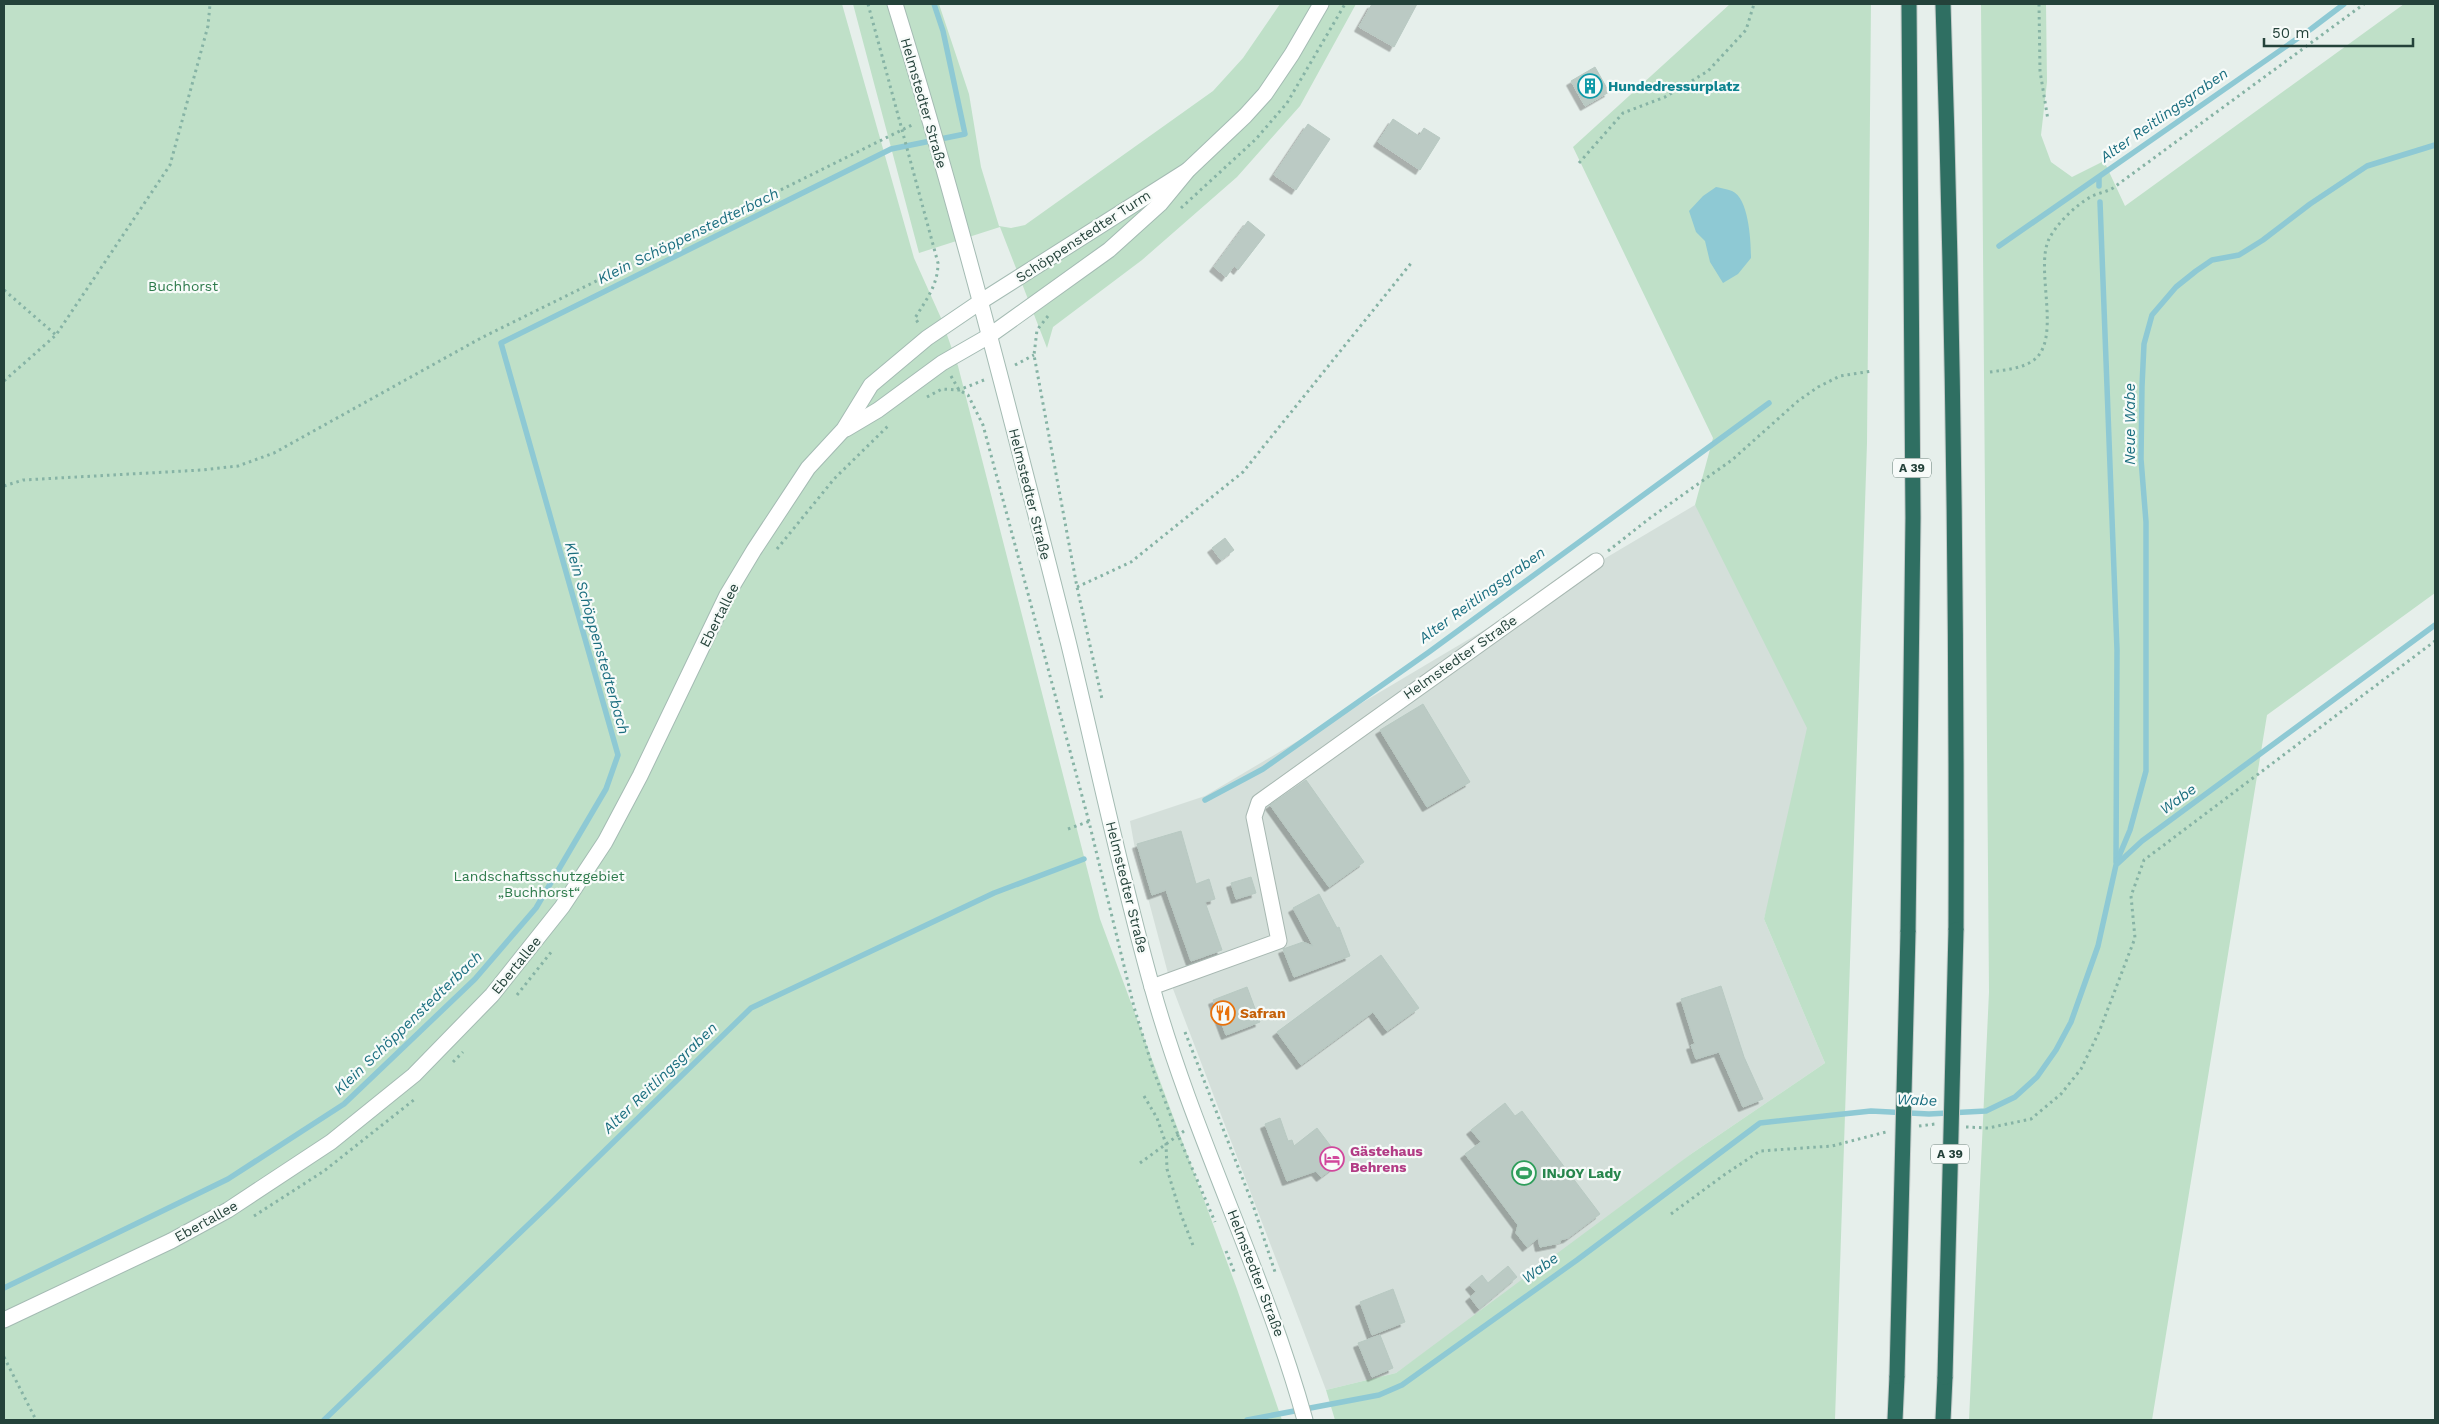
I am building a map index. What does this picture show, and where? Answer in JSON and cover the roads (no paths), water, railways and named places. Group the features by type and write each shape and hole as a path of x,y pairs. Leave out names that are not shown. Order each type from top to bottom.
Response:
{"highway":[{"name":"A 39","path":"1895,1420 1908,932 1912,518 1909,4"},
{"name":"A 39","path":"1943,1420 1956,930 1955,566 1944,8"}],"main road":[{"name":"Helmstedter Straße","path":"895,4 989,336 1063,622 1152,987 1197,1122 1287,1357 1304,1420"},
{"name":"Schöppenstedter Turm","path":"989,336 1109,250 1160,204 1188,170 1245,116 1265,94 1292,54 1321,4"},
{"name":"Schöppenstedter Turm","path":"980,302 1188,170"},
{"name":"Ebertallee","path":"4,1320 171,1241 281,1177 331,1142 414,1075 486,1001 557,914 604,842 640,776 727,596 759,542 808,468 844,429 871,385 927,338 980,302"},
{"name":"Ebertallee","path":"844,429 878,410 942,363 989,336"},
{"name":"Helmstedter Straße","path":"1152,987 1280,941 1254,817 1259,802 1596,560"}],"water":[{"path":"1716,187 1732,191 1738,195 1748,221 1750,242 1751,258 1738,274 1723,283 1710,262 1705,241 1696,232 1689,211 1703,196"}],"waterway":[{"name":"Klein Schöppenstedterbach","path":"4,1288 228,1179 344,1104 475,979 536,908 606,789 618,755 501,343 891,149 965,134 943,31 934,4"},
{"name":"Alter Reitlingsgraben","path":"1999,246 2311,29 2344,4"},
{"name":"Neue Wabe","path":"2117,861 2130,830 2146,771 2146,522 2141,459 2144,344 2152,315 2176,287 2196,271 2212,260 2239,255 2367,166 2435,145"},
{"name":"Alter Reitlingsgraben","path":"2099,178 2099,186"},
{"path":"2100,202 2117,650 2116,862"},
{"name":"Alter Reitlingsgraben","path":"1205,800 1263,769 1429,652 1769,403"},
{"name":"Wabe","path":"1247,1420 1379,1395 1402,1385 1577,1260 1760,1123 1871,1111 1929,1114 1986,1111 2015,1097 2037,1077 2056,1050 2071,1022 2098,946 2116,865 2142,841 2435,625"},
{"name":"Alter Reitlingsgraben","path":"324,1420 751,1008 994,893 1084,859"}],"place":[{"name":"Hundedressurplatz","path":"1590,86"},
{"name":"Safran","path":"1223,1013"},
{"name":"Gästehaus Behrens","path":"1332,1159"},
{"name":"INJOY Lady","path":"1524,1173"}],"park label":[{"name":"Buchhorst","path":"183,286"},
{"name":"Landschaftsschutzgebiet „Buchhorst“","path":"539,884"}]}
